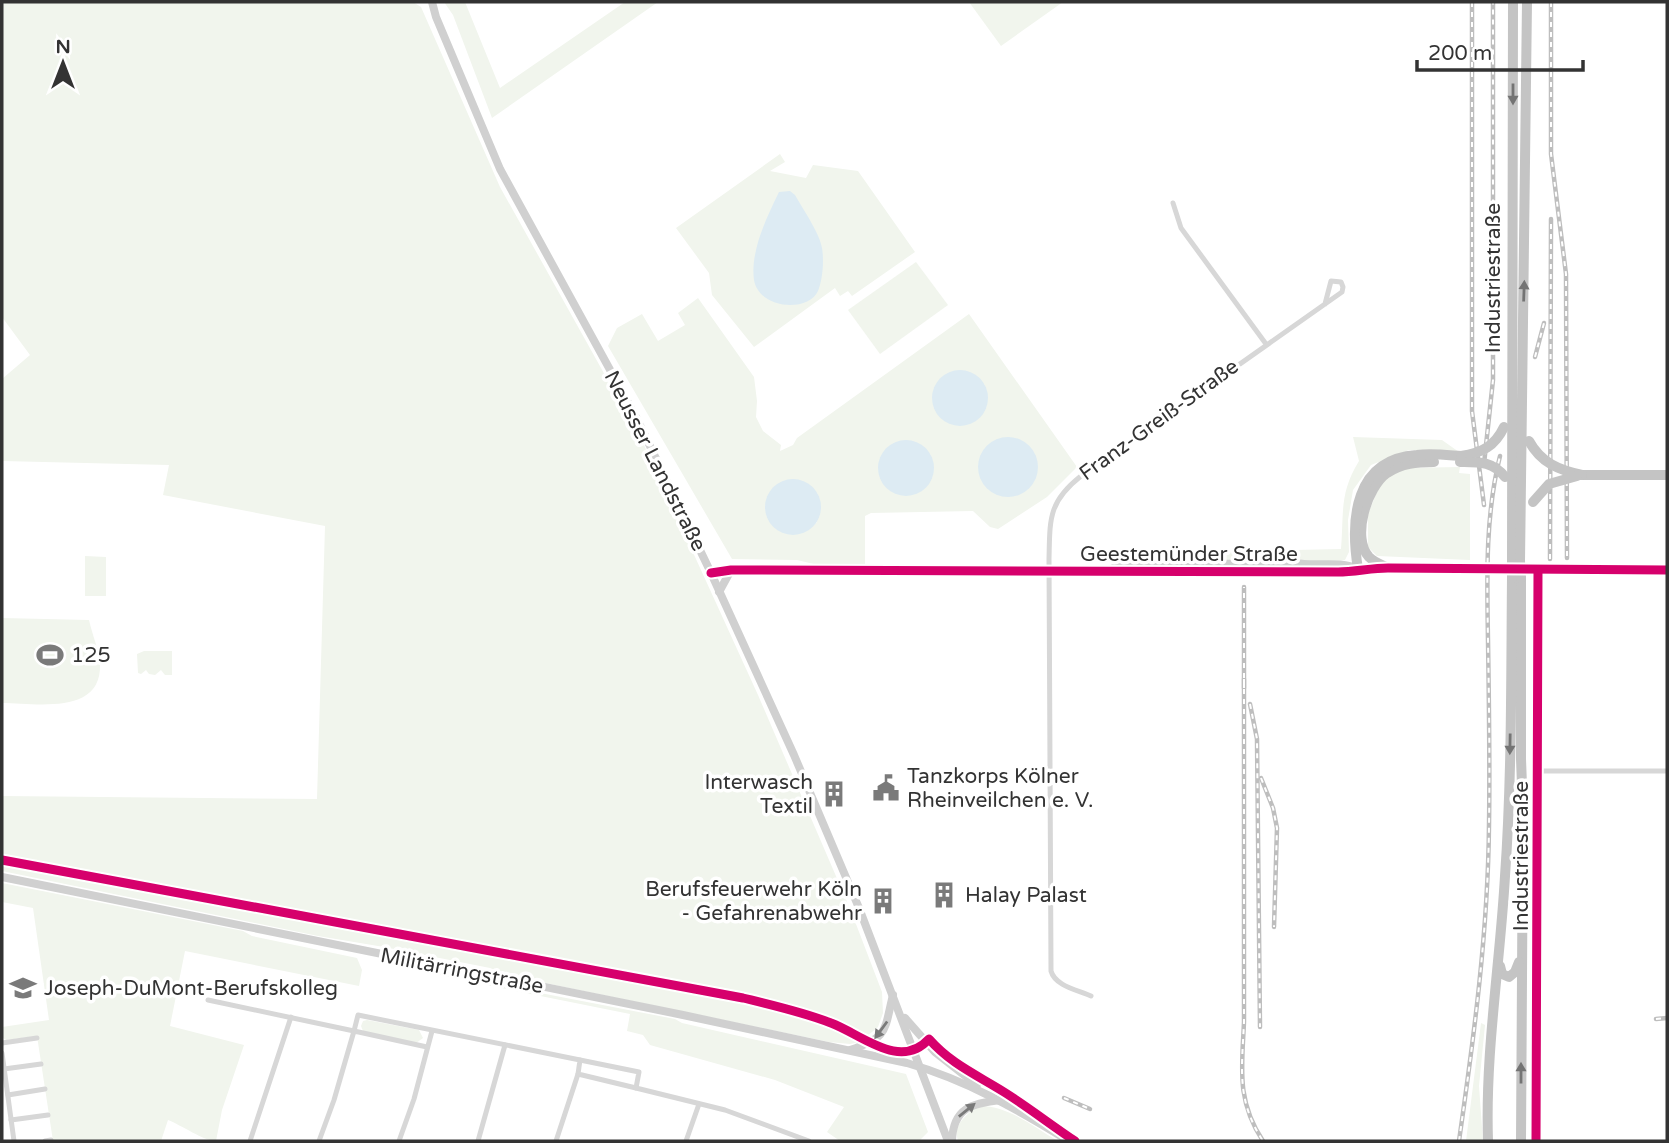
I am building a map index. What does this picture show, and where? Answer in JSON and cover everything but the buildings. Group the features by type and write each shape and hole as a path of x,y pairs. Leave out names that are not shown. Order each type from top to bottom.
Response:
{"highway":[{"name":"Industriestraße","path":"1488,1141 1488,1052 1500,944 1510,803 1516,578 1512,340 1513,2"},
{"name":"Industriestraße","path":"1516,533 1525,238 1527,2"},
{"path":"1358,569 1363,545 1366,500 1373,487 1386,474 1416,462 1460,459 1490,447 1499,439 1507,414 1512,340"},
{"path":"1521,384 1525,429 1529,441 1541,458 1553,467 1582,475"},
{"path":"1358,569 1355,548 1359,498 1366,483 1381,468 1398,459 1416,455 1482,462 1499,468 1505,477 1516,533"},
{"path":"1516,533 1533,502 1557,480 1582,475 1667,475"},
{"path":"1363,545 1368,556 1388,568"},
{"name":"Industriestraße","path":"1516,578 1523,812 1521,1141"},
{"path":"1500,944 1500,969 1505,977 1515,972 1522,948"}],"main road":[{"name":"Neusser Landstraße","path":"426,2 436,18"},
{"name":"Neusser Landstraße","path":"432,2 436,18 500,169 637,419 705,561 842,867 950,1141"},
{"path":"705,561 731,570 719,592"},
{"name":"Geestemünder Straße","path":"710,573 731,570 1667,570"},
{"name":"Industriestraße","path":"1536,1141 1538,570"},
{"name":"Militärringstraße","path":"2,877 850,1050 921,1067 991,1095"},
{"path":"850,1050 869,1043 881,1034 887,1024 893,995"},
{"path":"900,1012 935,1052 991,1095 1069,1141"},
{"path":"950,1141 954,1127 966,1107 979,1102 1001,1100"}],"street":[{"path":"1173,203 1181,228 1266,344"},
{"name":"Franz-Greiß-Straße","path":"1049,571 1052,516 1055,504 1067,487 1342,292 1341,282 1331,281 1325,304"},
{"name":"Geestemünder Straße","path":"1049,571 1051,971 1052,977 1057,981 1091,996"},
{"path":"1539,771 1667,771"},
{"path":"208,1000 427,1046"},
{"path":"319,1141 334,1100 358,1015 639,1072 636,1088"},
{"path":"250,1141 291,1017"},
{"path":"399,1141 414,1099 432,1031"},
{"path":"2,1043 37,1038"},
{"path":"478,1141 505,1045"},
{"path":"2,1053 14,1141"},
{"path":"556,1141 580,1060"},
{"path":"4,1069 41,1064"},
{"path":"578,1074 752,1119 808,1141"},
{"path":"8,1095 45,1089"},
{"path":"686,1141 699,1104"},
{"path":"11,1120 48,1115"}],"shaded area":[{"path":"2,2 413,2 421,7 500,187 644,445 758,695 851,911 882,992 883,1013 878,1027 860,1042 829,1042 507,975 490,968 318,936 2,871 2,796 317,799 325,526 163,495 169,465 2,461 2,379 30,355 2,317"},
{"path":"444,2 465,2 500,88 625,2 658,2 492,118 453,15"},
{"path":"969,2 1063,2 1001,46"},
{"path":"780,154 785,162 770,171 806,178 813,165 858,171 915,252 852,296 848,291 840,296 835,288 754,347 712,295 709,273 676,228"},
{"path":"790,191 815,229 821,242 823,258 818,291 813,298 804,303 784,305 765,297 758,290 753,269 761,234 774,202 779,192"},
{"path":"916,262 948,305 880,354 848,310"},
{"path":"698,298 754,377 756,417 763,431 781,445 780,451 793,445 797,438 969,314 1077,467 1047,497 998,529 990,527 973,511 871,513 865,516 865,566 818,565 797,560 732,559 608,346 617,328 642,314 658,341 685,325 678,313","holes":["765,505 817,522 801,533 785,533 772,523"]},
{"path":"954,370 966,370 980,378 988,392 986,409 980,418 966,426 954,426 937,414 932,404 932,392 944,375"},
{"path":"1008,437 1025,442 1033,450 1038,467 1033,484 1025,492 1008,497 991,492 983,484 978,467 983,450 991,442"},
{"path":"1353,437 1442,440 1459,452 1409,450 1371,465 1353,490 1348,520 1349,552 1345,560 1311,563 1160,561 1154,553 1341,549 1345,494 1359,461"},
{"path":"900,440 912,440 922,444 930,452 934,468 930,484 922,492 912,496 900,496 890,492 882,484 878,474 878,462 882,452 890,444"},
{"path":"1460,467 1459,473 1470,474 1470,560 1377,556 1368,547 1368,514 1380,485 1390,475 1404,468"},
{"path":"788,479 798,479 813,487 819,496 819,518 813,527 798,535 788,535 770,523 765,512 765,502 777,484"},
{"path":"85,556 106,557 106,596 85,596"},
{"name":"125","path":"2,618 89,620 100,664 98,681 90,692 79,699 64,703 2,703"},
{"path":"144,651 172,651 172,675 165,675 161,670 155,675 146,670 138,673 137,654"},
{"path":"2,883 243,931 252,936 357,958 362,970 359,986 185,951 170,1026 244,1045 222,1110 216,1141 199,1136 168,1120 161,1141 53,1141 37,1036 6,1040 3,1038 2,1027 49,1020 33,908 2,902"},
{"path":"374,961 675,1019 682,1023 906,1074 928,1132 919,1141 840,1141 827,1132 844,1107 775,1080 650,1045 643,1035 627,1031 630,1014 476,983 472,985 470,981"},
{"path":"363,1021 419,1030 423,1038 416,1043 363,1031 361,1026"},
{"path":"1481,1023 1485,1025 1479,1086 1483,1141 1466,1141"},
{"path":"977,1106 988,1106 1009,1113 1058,1141 958,1141 959,1126 964,1117"}],"railway":[{"path":"1472,2 1472,411 1484,505"},
{"path":"1484,464 1493,380 1493,2"},
{"path":"1551,2 1551,154 1566,274 1567,558"},
{"path":"1550,559 1551,219"},
{"path":"1535,357 1544,323"},
{"path":"1459,1141 1475,1023 1486,905 1489,802 1488,548 1500,456"},
{"path":"1244,587 1244,688"},
{"path":"1244,679 1242,1069 1248,1112 1263,1141"},
{"path":"1250,704 1257,739 1260,1027"},
{"path":"1261,778 1273,808 1277,828 1274,927"},
{"path":"1656,1019 1667,1018"},
{"path":"1064,1098 1090,1109"}],"cycle path":[{"path":"711,573 731,570 1667,570"},
{"path":"1536,1141 1538,570"},
{"path":"2,860 743,998 820,1019 893,1051 906,1052 918,1048 929,1039 955,1062 1075,1141"}],"place":[{"name":"125","path":"50,655"},
{"name":"Tanzkorps Kölner Rheinveilchen e. V.","path":"886,788"},
{"name":"Interwasch Textil","path":"834,794"},
{"name":"Halay Palast","path":"944,895"},
{"name":"Berufsfeuerwehr Köln - Gefahrenabwehr","path":"883,901"},
{"name":"Joseph-DuMont-Berufskolleg","path":"23,988"}]}
